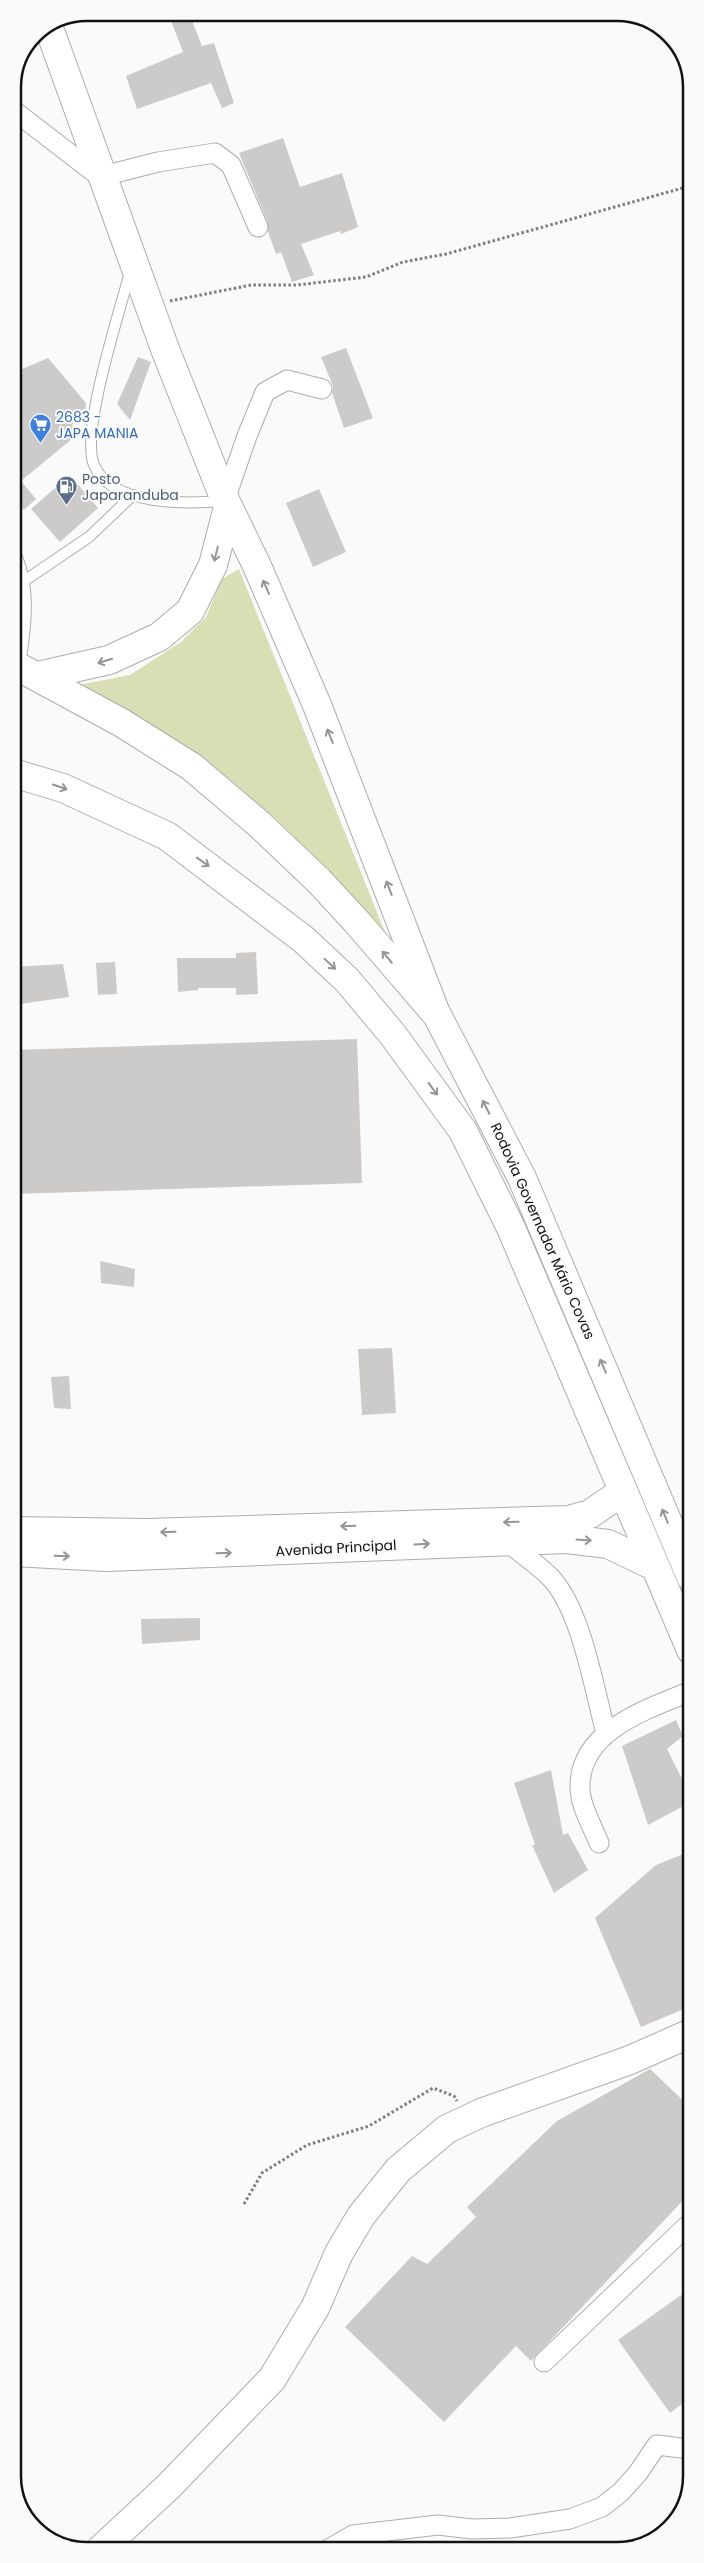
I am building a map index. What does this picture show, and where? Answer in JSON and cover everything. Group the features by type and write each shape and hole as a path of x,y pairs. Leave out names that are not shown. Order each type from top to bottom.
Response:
{"main road":[{"path":"51,32 150,306 226,504 256,566 317,705 437,1015"},
{"path":"23,669 108,660 159,637 190,611 213,565 226,504"},
{"name":"Rodovia Governador Mário Covas","path":"23,669 122,723 192,767 259,824 356,921 437,1015 522,1178 683,1558"},
{"name":"Rodovia Governador Mário Covas","path":"21,775 63,788 166,836 303,939 353,987 393,1035 463,1131 511,1228 683,1632"},
{"name":"Avenida Principal","path":"21,1552 106,1557 491,1535 581,1517 590,1514 622,1492"},
{"name":"Avenida Principal","path":"21,1531 491,1535 589,1540 608,1544 654,1566"},
{"path":"109,2542 169,2486 272,2379 315,2308 339,2253 361,2216 398,2170 447,2129 466,2120 630,2060 683,2037"}],"street":[{"path":"21,117 104,178 158,162 215,154 231,165 258,226"},
{"path":"226,504 247,436 266,392 287,380 322,389"},
{"path":"491,1535 552,1579 568,1602 580,1634 606,1733"},
{"path":"599,1843 584,1805 580,1784 586,1761 594,1744 606,1733 638,1714 683,1694"},
{"path":"544,2362 683,2230"},
{"path":"341,2542 353,2535 438,2525 472,2529 510,2528 541,2522 570,2520 602,2508 621,2492 638,2473 657,2444 683,2448"}],"lane":[{"path":"134,258 91,423 91,450 94,466 105,481 133,496 190,503 226,504"},
{"path":"24,581 89,537 133,496"},
{"path":"21,567 27,619 23,669"}],"path":[{"path":"150,306 251,285 298,285 366,277 404,262 446,254 683,188"},
{"path":"244,2204 262,2173 307,2145 369,2126 433,2088 454,2096 466,2120"}],"green space":[{"path":"239,569 395,957 328,873 73,686 130,675 181,642 206,617 222,579"}],"building":[{"path":"171,21 192,21 202,46 214,43 234,103 222,108 211,83 137,109 126,76 183,52"},
{"path":"283,138 300,187 342,173 358,227 341,234 340,231 301,244 314,275 292,282 281,252 276,254 268,232 268,223 239,153"},
{"path":"346,348 373,418 344,428 332,393 333,386 321,357"},
{"path":"138,357 151,362 130,420 117,404"},
{"path":"48,358 86,403 85,413 72,425 78,434 21,481 21,375 23,373 21,370"},
{"path":"70,475 98,508 60,542 31,509"},
{"path":"21,481 36,499 24,510 21,506"},
{"path":"319,489 346,552 313,567 286,503"},
{"path":"256,952 258,994 236,995 236,988 198,988 198,990 178,992 177,958 236,958 236,953"},
{"path":"115,962 117,994 98,995 96,963"},
{"path":"63,964 69,997 21,1004 21,967"},
{"path":"357,1039 362,1183 21,1194 21,1050"},
{"path":"100,1261 135,1269 134,1287 101,1283"},
{"path":"392,1348 396,1413 362,1415 358,1349"},
{"path":"69,1376 71,1409 54,1408 51,1377"},
{"path":"200,1618 200,1640 142,1644 141,1619"},
{"path":"676,1720 683,1736 667,1749 683,1781 683,1806 648,1825 622,1746"},
{"path":"551,1770 563,1835 568,1833 588,1870 554,1893 532,1845 535,1845 514,1783"},
{"path":"683,1854 683,2009 641,2027 595,1918 656,1865"},
{"path":"650,2069 683,2100 683,2200 531,2361 516,2346 444,2422 345,2327 412,2256 427,2264 476,2217 467,2207 557,2121"},
{"path":"681,2295 683,2298 683,2403 670,2413 618,2340"}],"place":[{"name":"2683 - JAPA MANIA","path":"40,444"},
{"name":"Posto Japaranduba","path":"66,506"}]}
